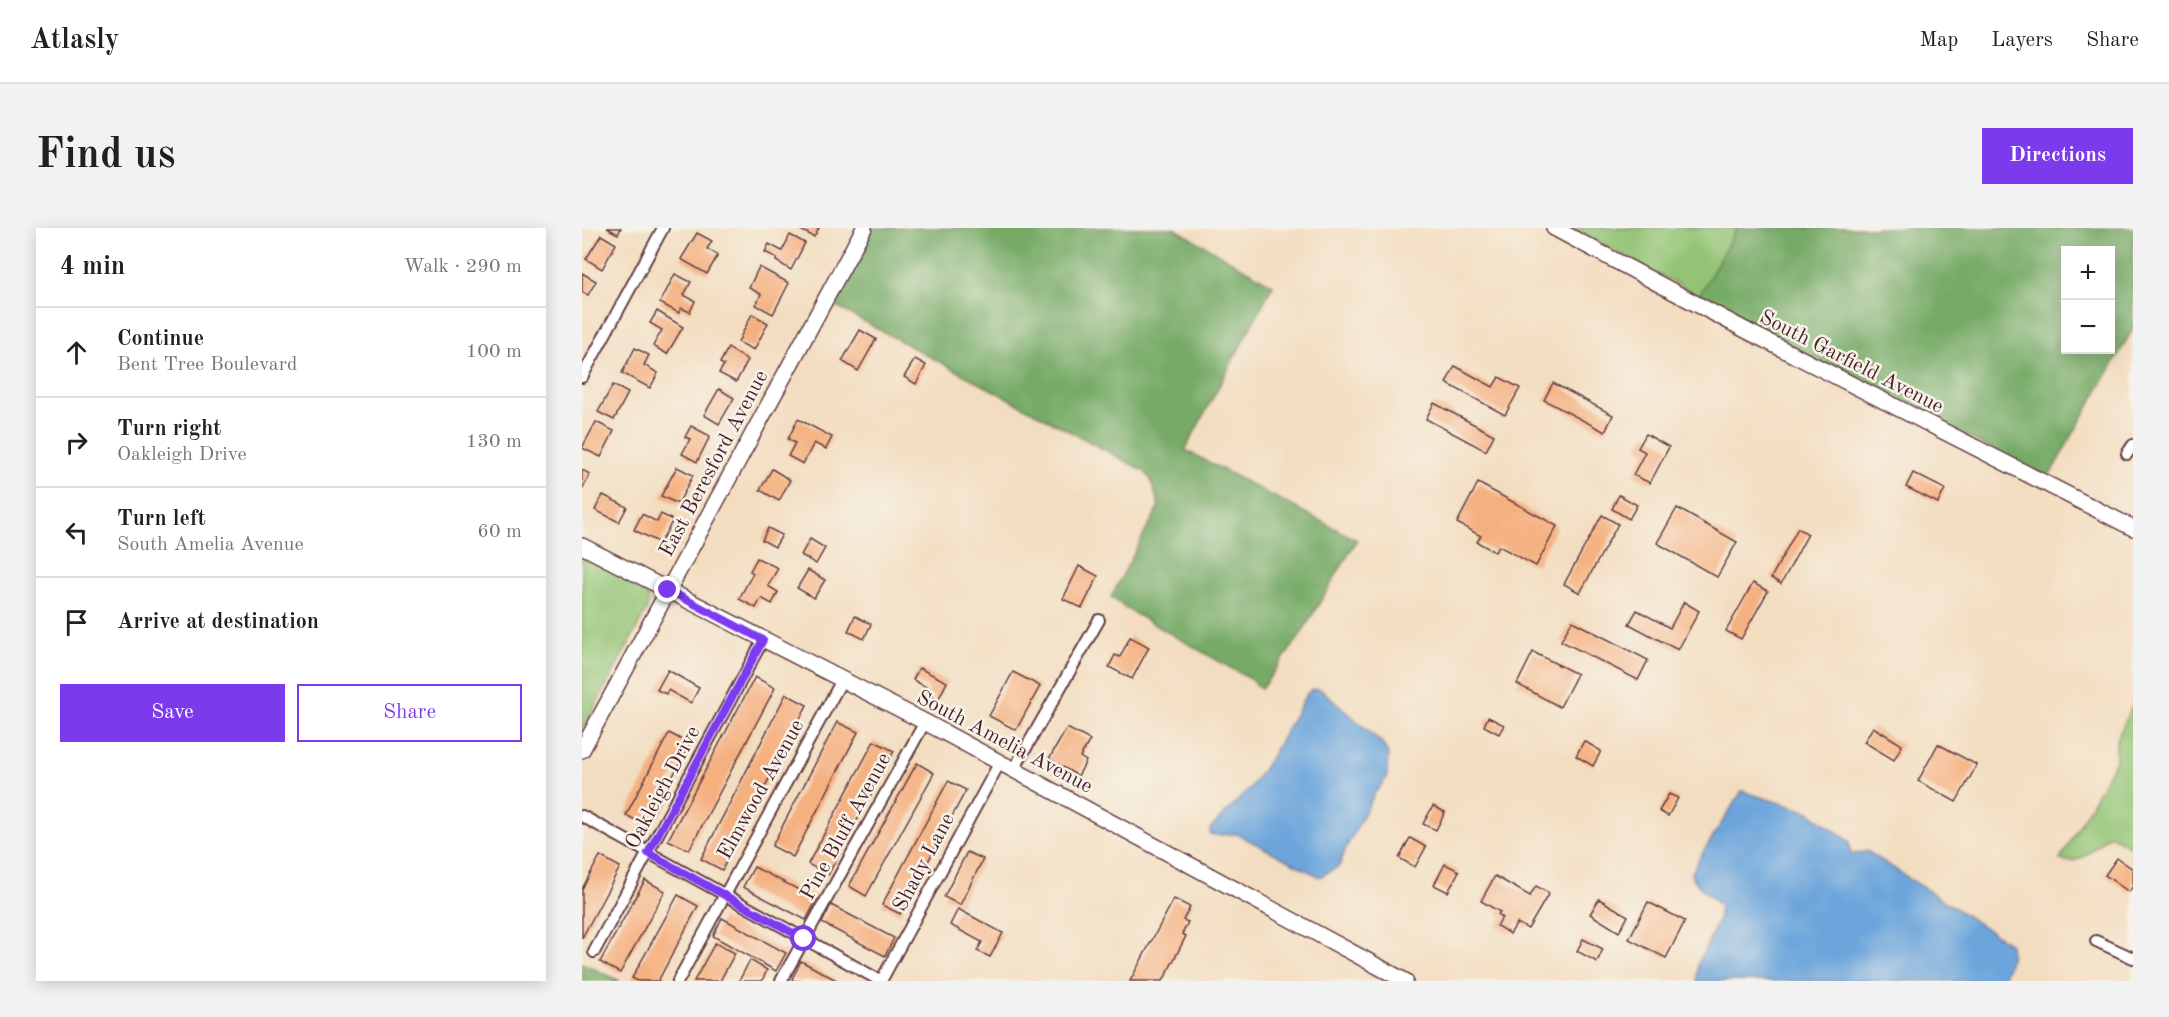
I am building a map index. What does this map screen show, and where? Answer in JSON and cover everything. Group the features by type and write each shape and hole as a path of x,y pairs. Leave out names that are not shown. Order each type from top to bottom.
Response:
{"street":[{"path":"582,377 663,228"},
{"name":"East Beresford Avenue","path":"582,750 864,228"},
{"name":"South Garfield Avenue","path":"1554,228 1751,333 2133,528"},
{"name":"South Amelia Avenue","path":"582,546 1007,765 1405,981"},
{"name":"Shady Lane","path":"881,981 1007,765 1099,620"},
{"name":"Oakleigh Drive","path":"594,952 763,640"},
{"name":"Elmwood Avenue","path":"678,981 842,680"},
{"name":"Pine Bluff Avenue","path":"781,981 925,722"},
{"path":"582,816 881,981"},
{"path":"2096,941 2133,958"}],"green space":[{"path":"872,228 1174,228 1273,285 1185,450 1357,540 1298,639 1261,689 1252,680 1127,609 1111,597 1159,506 1150,478 1144,471 831,304"},
{"path":"1572,228 1737,228 1699,296"},
{"path":"1737,228 2133,228 2133,329 2048,478 1780,341 1699,296"},
{"path":"582,554 643,587 648,600 647,609 582,731"},
{"path":"2133,705 2133,848 2110,835 2082,858 2069,861 2060,860 2116,760 2116,741"},
{"path":"582,963 620,981 582,981"}],"water":[{"path":"1311,690 1323,691 1382,743 1388,754 1387,777 1375,793 1339,866 1320,877 1237,834 1210,834 1210,829 1250,788 1272,756 1306,695"},
{"path":"1742,791 1809,812 1849,841 1851,855 1867,851 2010,944 2009,963 2000,981 1697,981 1698,964 1718,921 1720,906 1691,875"}],"building":[{"path":"607,228 621,228 618,234"},
{"path":"797,228 819,228 814,237"},
{"path":"697,233 712,241 707,249 718,255 707,274 681,259"},
{"path":"601,235 616,244 602,269 586,259"},
{"path":"790,235 805,243 791,270 776,261 777,258 765,252 769,244 782,251"},
{"path":"759,267 789,283 773,314 756,305 761,294 749,288"},
{"path":"582,273 596,281 588,295 582,292"},
{"path":"675,274 691,282 684,295 695,301 690,312 681,308 679,313 660,303"},
{"path":"657,311 683,327 667,354 653,346 662,330 650,323"},
{"path":"752,314 768,323 754,350 738,342"},
{"path":"860,330 876,339 858,371 842,361"},
{"path":"635,348 649,355 644,365 658,373 650,388 622,373"},
{"path":"728,348 748,360 736,382 719,373 724,365 720,363"},
{"path":"915,359 926,365 916,384 904,377"},
{"path":"1455,366 1493,387 1499,377 1520,388 1505,415 1446,383"},
{"path":"1553,383 1613,415 1605,432 1544,400"},
{"path":"613,385 628,393 614,420 598,412"},
{"path":"719,389 734,398 719,424 704,415"},
{"path":"1434,403 1494,435 1486,451 1426,419"},
{"path":"798,419 832,437 826,449 814,443 803,464 788,456 795,443 788,439"},
{"path":"596,422 614,431 601,457 582,448"},
{"path":"691,426 710,436 697,462 682,454 690,439 685,437"},
{"path":"1646,434 1669,447 1650,483 1633,475 1645,452 1638,448"},
{"path":"677,467 693,475 678,504 661,496"},
{"path":"772,469 790,480 779,501 760,490"},
{"path":"582,470 590,474 582,490"},
{"path":"1913,473 1945,489 1938,503 1906,487"},
{"path":"1478,483 1557,526 1536,566 1499,546 1495,552 1477,542 1481,536 1457,523"},
{"path":"603,495 627,507 619,522 595,510"},
{"path":"1619,495 1637,505 1629,519 1612,509"},
{"path":"1677,508 1737,542 1717,577 1657,543"},
{"path":"642,514 657,522 661,514 673,520 660,543 634,530"},
{"path":"1602,515 1618,524 1580,593 1564,584"},
{"path":"768,528 782,535 775,547 762,540"},
{"path":"1798,528 1808,534 1781,584 1771,578"},
{"path":"810,539 825,548 816,564 801,555"},
{"path":"757,558 778,568 768,586 778,592 772,604 761,598 756,608 739,599 753,573 750,571"},
{"path":"1079,566 1098,576 1082,608 1063,599"},
{"path":"808,570 825,580 814,598 797,588"},
{"path":"1753,583 1768,591 1741,639 1726,631"},
{"path":"1684,602 1699,611 1678,650 1629,624 1637,610 1670,628"},
{"path":"855,616 871,624 864,639 848,631"},
{"path":"1572,621 1648,660 1638,680 1561,641"},
{"path":"1130,637 1149,647 1132,679 1109,667 1115,655 1120,657"},
{"path":"1533,652 1577,674 1560,707 1517,684"},
{"path":"919,668 947,682 938,700 927,694 930,689 913,680"},
{"path":"668,670 699,688 691,703 668,690 666,694 657,690"},
{"path":"1013,672 1040,686 1016,730 989,716"},
{"path":"755,677 775,688 689,850 668,840"},
{"path":"786,694 807,705 722,870 701,859"},
{"path":"1488,717 1504,725 1499,734 1484,726"},
{"path":"837,722 858,732 793,857 772,846"},
{"path":"1873,727 1902,745 1894,760 1864,742"},
{"path":"1067,728 1090,740 1080,757 1086,761 1078,776 1049,759"},
{"path":"669,733 690,744 646,826 626,815"},
{"path":"874,741 894,751 828,875 808,864"},
{"path":"1584,741 1601,751 1593,766 1576,756"},
{"path":"1938,744 1977,765 1956,802 1918,781"},
{"path":"917,763 934,773 866,896 849,886"},
{"path":"948,781 966,790 900,914 882,905"},
{"path":"1669,794 1678,798 1668,816 1659,811"},
{"path":"1433,806 1445,812 1436,830 1423,824"},
{"path":"1410,838 1426,847 1415,867 1399,858"},
{"path":"967,852 983,859 960,905 944,897"},
{"path":"600,856 620,867 582,938 582,889"},
{"path":"2117,858 2133,869 2133,886 2129,892 2105,875"},
{"path":"1445,864 1459,871 1448,892 1434,885"},
{"path":"754,867 817,899 806,920 743,887"},
{"path":"1495,876 1530,896 1536,886 1549,893 1528,929 1517,923 1510,934 1497,926 1502,917 1498,915 1500,912 1481,901"},
{"path":"645,880 665,891 620,973 600,962"},
{"path":"678,895 698,906 658,981 638,981 632,978"},
{"path":"1174,899 1190,907 1183,920 1188,922 1182,934 1186,936 1163,981 1130,981"},
{"path":"1599,899 1628,916 1619,932 1590,914"},
{"path":"1648,902 1685,921 1666,958 1629,939"},
{"path":"831,905 894,938 885,956 822,923"},
{"path":"958,909 1003,933 990,957 977,951 982,942 950,925"},
{"path":"722,918 786,953 776,971 713,936"},
{"path":"1583,939 1603,949 1597,962 1577,951"},
{"path":"715,943 735,953 720,981 694,981"},
{"path":"750,960 767,970 762,981 739,981"},
{"path":"801,961 838,981 795,981 792,979"}],"route":[{"path":"668,590 763,640 648,853 804,939"}]}
